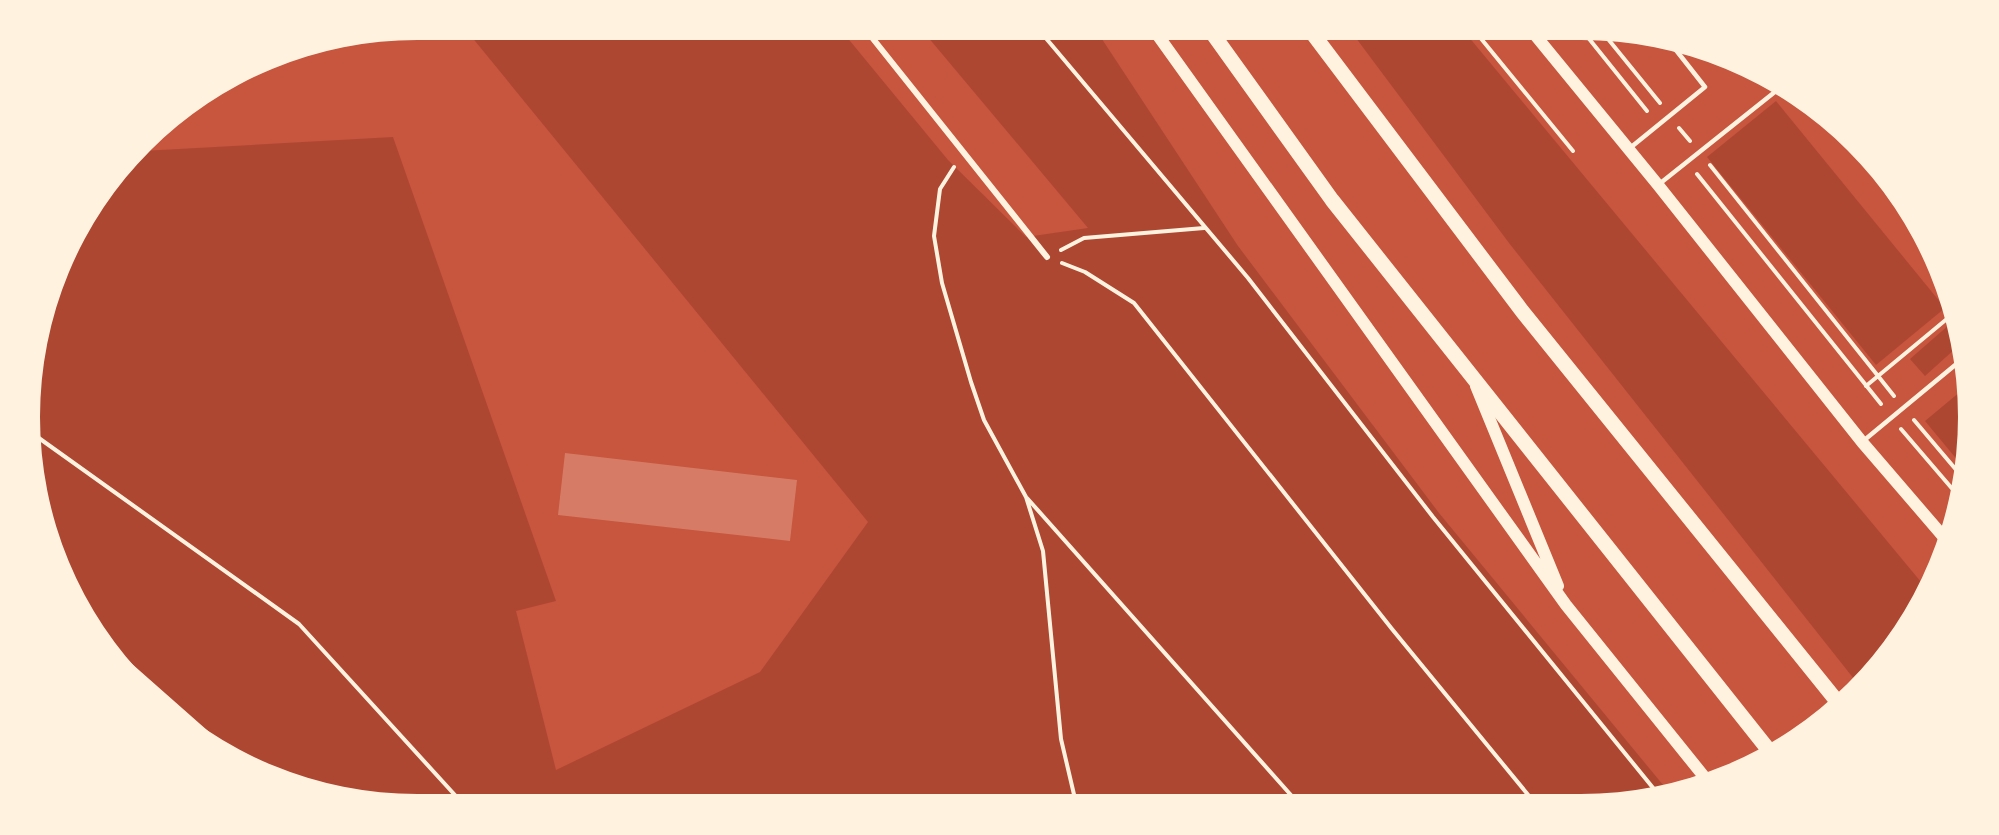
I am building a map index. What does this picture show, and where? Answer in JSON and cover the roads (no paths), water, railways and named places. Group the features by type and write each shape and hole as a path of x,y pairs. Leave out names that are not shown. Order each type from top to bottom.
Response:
{"main road":[{"path":"1161,40 1566,605 1702,774"},
{"path":"1217,40 1332,200 1766,746"},
{"path":"1318,40 1522,311 1834,697"},
{"path":"1539,40 1658,185 1862,442 1940,533"},
{"path":"1471,374 1566,605"}],"street":[{"path":"874,40 1047,257"}],"lane":[{"path":"1628,150 1706,87 1678,53"},
{"path":"1658,185 1773,93"},
{"path":"1862,442 1955,366"}]}
